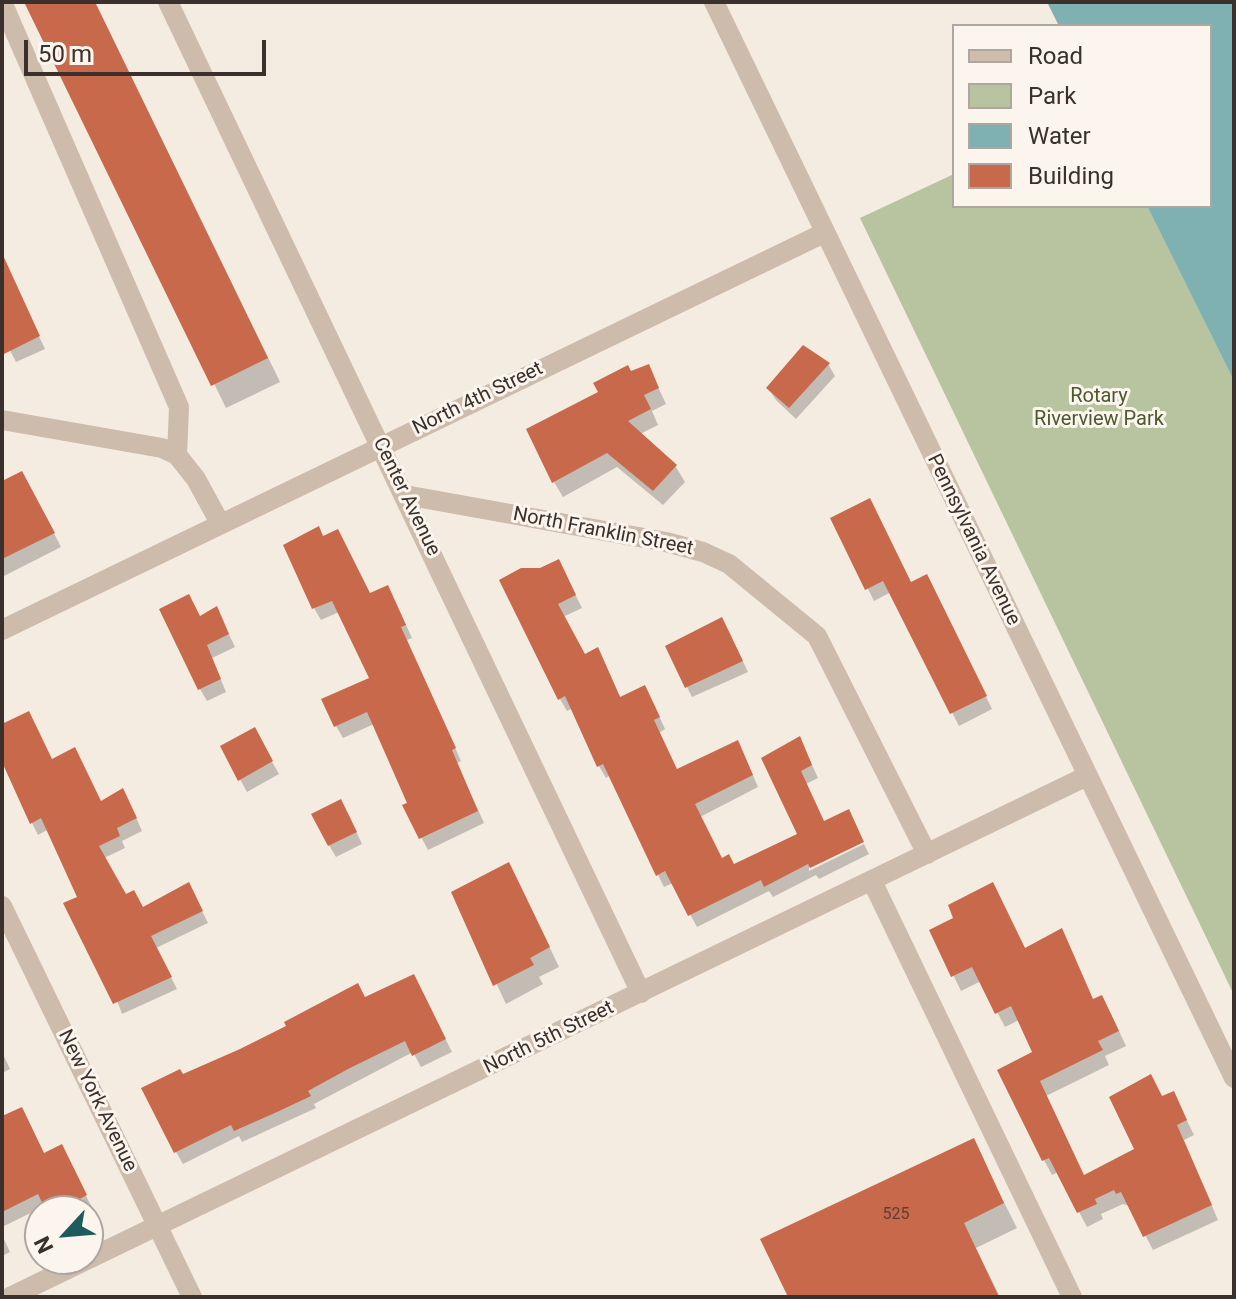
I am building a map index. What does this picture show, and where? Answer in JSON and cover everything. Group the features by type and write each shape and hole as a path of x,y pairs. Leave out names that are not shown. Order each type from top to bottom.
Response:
{"street":[{"path":"2,2 179,407 177,455"},
{"name":"Center Avenue","path":"168,2 641,993"},
{"name":"Pennsylvania Avenue","path":"714,2 1234,1078"},
{"name":"North 4th Street","path":"2,630 824,233"},
{"path":"2,420 162,448 177,455 196,479 220,523"},
{"name":"North Franklin Street","path":"405,495 666,542 700,550 729,564 817,636 927,854"},
{"name":"North 5th Street","path":"10,1297 1087,776"},
{"path":"872,881 1072,1297"},
{"name":"New York Avenue","path":"2,906 192,1297"}],"green space":[{"name":"Rotary Riverview Park","path":"952,175 952,208 1148,208 1234,381 1234,995 860,218"}],"water":[{"path":"1047,2 1234,2 1234,381 1148,208 1212,208 1212,24 1058,24"}],"building":[{"path":"24,2 95,2 268,358 211,386"},
{"path":"2,253 40,336 2,355"},
{"path":"803,345 830,363 789,408 766,388"},
{"path":"649,364 659,388 644,395 651,409 628,421 677,465 653,491 607,453 552,483 526,429 598,392 593,383 628,365 631,371"},
{"path":"22,471 55,533 2,559 2,481"},
{"path":"870,498 911,582 927,574 987,696 950,714 883,581 865,590 830,518"},
{"path":"319,526 323,536 338,529 370,593 388,585 406,625 401,627 456,748 452,750 478,811 419,839 402,805 407,803 367,712 334,727 321,699 369,678 332,601 312,609 283,545"},
{"path":"559,559 576,595 558,604 585,654 598,647 620,697 645,685 660,717 654,720 677,769 738,740 753,775 695,804 722,858 729,854 734,864 797,834 761,758 800,736 812,765 801,771 824,821 849,809 864,842 810,868 808,864 764,887 761,880 688,916 665,871 656,876 603,764 597,767 565,696 558,700 499,580 521,568 540,568"},
{"path":"189,594 200,616 217,606 229,634 207,645 221,679 198,690 159,609"},
{"path":"722,617 743,661 685,688 665,646"},
{"path":"29,711 52,759 75,747 101,801 123,788 137,818 117,828 120,836 99,846 126,894 134,890 143,907 189,882 203,911 151,936 172,977 113,1004 63,903 77,897 41,818 30,824 2,762 2,724"},
{"path":"255,727 273,761 238,781 220,746"},
{"path":"341,799 357,832 328,846 311,814"},
{"path":"509,862 550,947 530,958 534,965 493,986 451,892"},
{"path":"993,882 1025,948 1062,928 1093,999 1102,995 1119,1031 1098,1041 1103,1050 1040,1081 1084,1175 1134,1149 1109,1097 1151,1074 1162,1096 1174,1091 1187,1120 1177,1125 1212,1205 1143,1237 1121,1192 1116,1194 1114,1190 1095,1199 1097,1204 1077,1213 1049,1158 1042,1161 997,1070 1032,1052 1011,1006 995,1014 972,967 951,977 929,930 953,918 948,905"},
{"path":"414,974 446,1039 412,1056 405,1041 308,1091 311,1096 234,1131 231,1125 174,1153 141,1088 180,1069 183,1074 240,1049 358,983 365,997"},
{"path":"22,1107 44,1153 62,1144 87,1195 24,1195 24,1201 2,1212 2,1116"},
{"path":"974,1138 1004,1203 964,1223 999,1297 788,1297 760,1239"}]}
